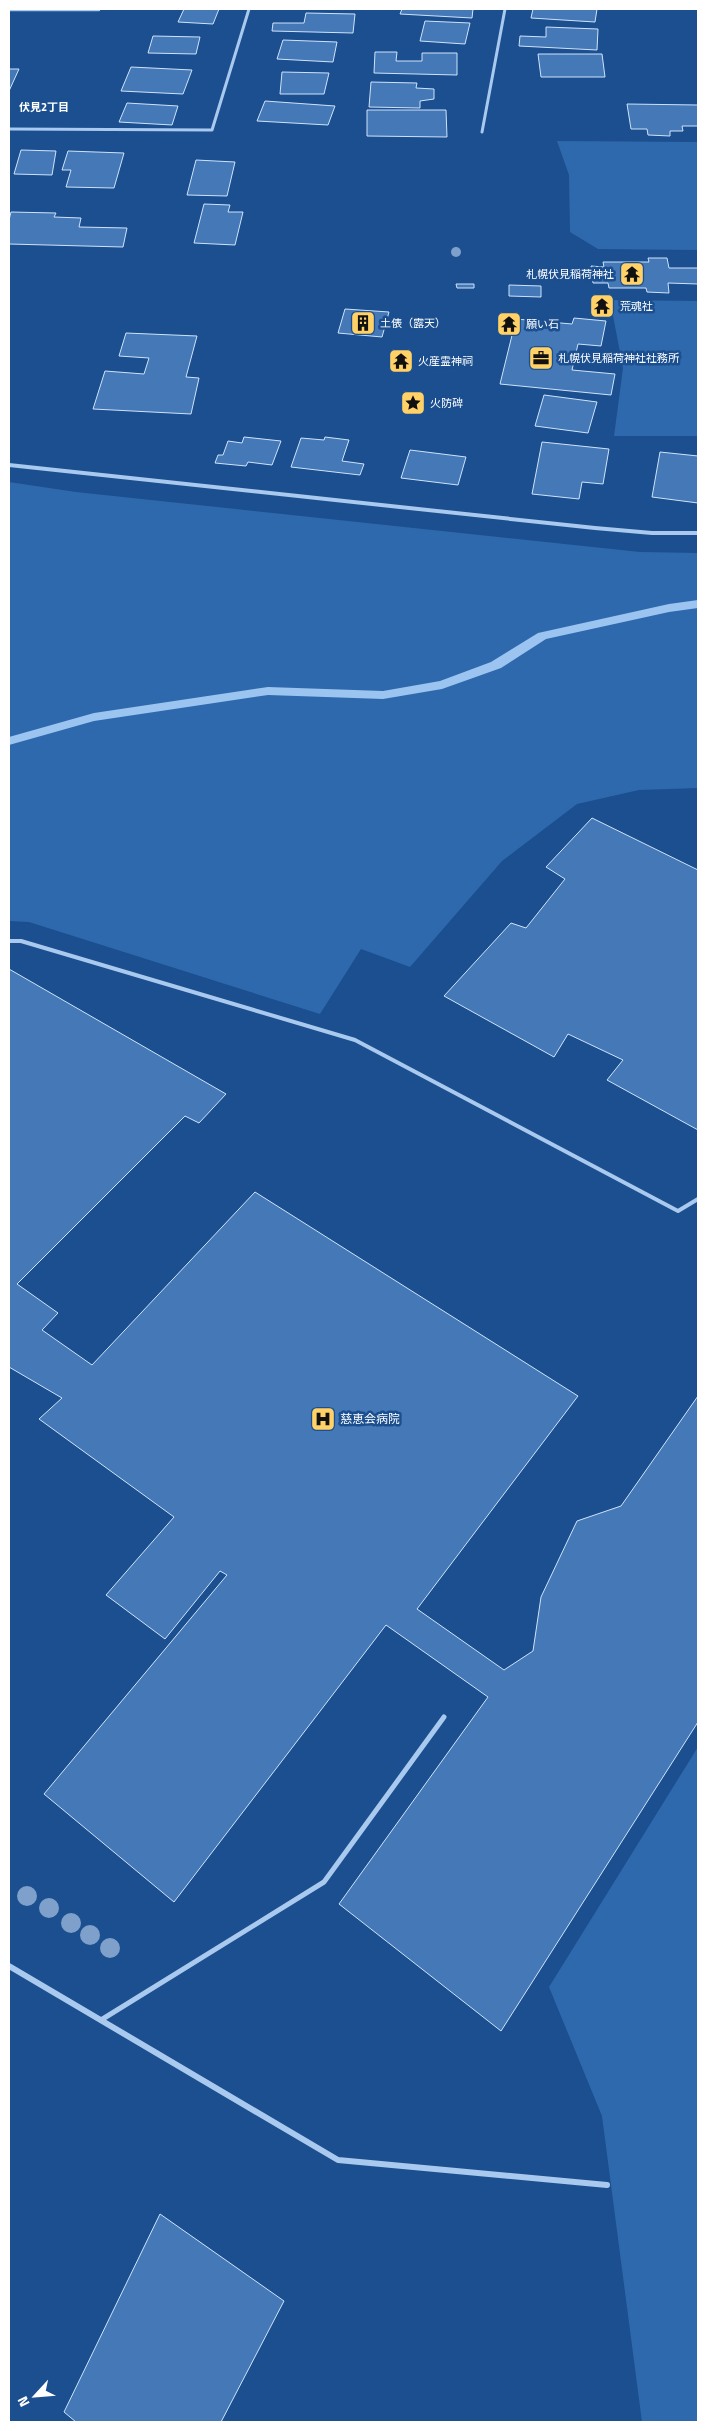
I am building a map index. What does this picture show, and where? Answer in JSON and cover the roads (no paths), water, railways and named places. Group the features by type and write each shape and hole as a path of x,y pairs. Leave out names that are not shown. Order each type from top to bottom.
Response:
{"street":[{"path":"9,129 212,130 250,9"},
{"path":"482,132 505,9"},
{"path":"9,465 596,528 652,533 698,533"},
{"path":"9,1966 338,2160 607,2185"}],"lane":[{"path":"9,10 99,10"},
{"path":"9,941 21,941 355,1040 678,1211 698,1200"},
{"path":"101,2020 324,1882 444,1717"}],"waterway":[{"path":"9,741 94,717 268,691 383,695 442,685 496,665 542,636 669,608 698,604"}],"place":[{"name":"札幌伏見稲荷神社","path":"632,274"},
{"name":"荒魂社","path":"602,306"},
{"name":"土俵（露天）","path":"363,323"},
{"name":"願い石","path":"509,324"},
{"name":"札幌伏見稲荷神社社務所","path":"541,358"},
{"name":"火産霊神祠","path":"401,361"},
{"name":"火防碑","path":"413,403"},
{"name":"慈恵会病院","path":"323,1419"}],"district":[{"name":"伏見2丁目","path":"44,107"}]}
